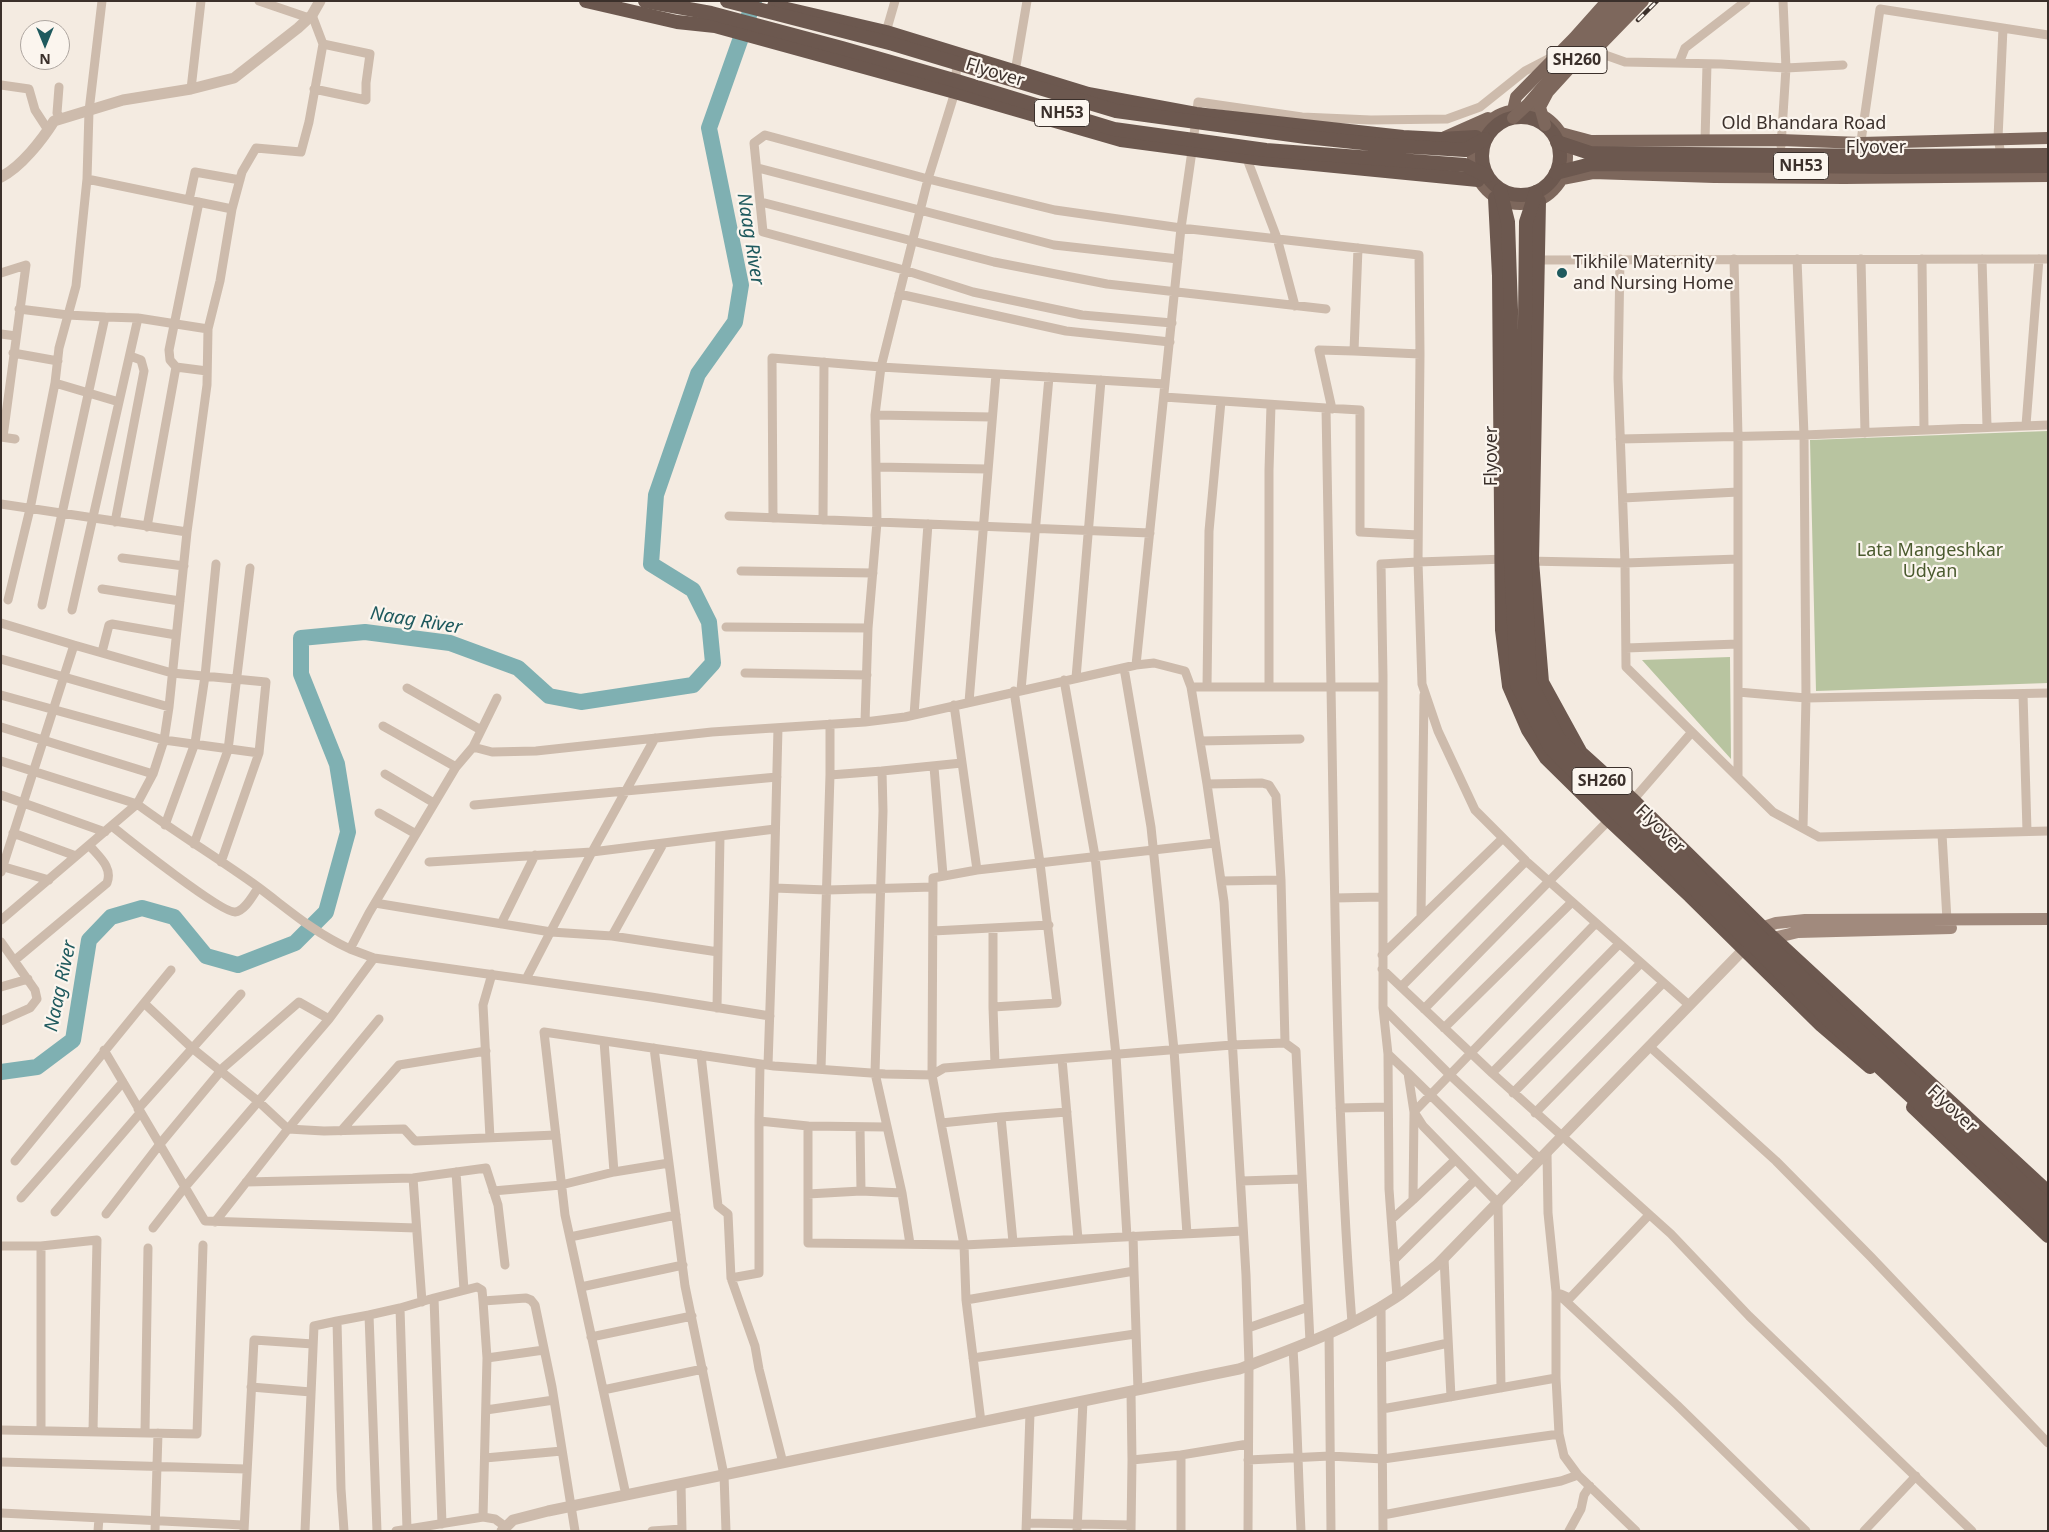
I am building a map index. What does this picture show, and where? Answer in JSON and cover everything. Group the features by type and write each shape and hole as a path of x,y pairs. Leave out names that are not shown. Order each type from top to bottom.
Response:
{"highway":[{"name":"NH53","path":"586,1 677,22 715,26 1121,140 1262,159 1482,178"},
{"name":"Flyover","path":"645,1 711,13 842,48 1114,129 1266,150 1465,165 1482,178 1498,194 1508,222 1511,310 1510,544 1517,685 1551,749 1837,1028 2048,1223"},
{"path":"715,26 721,1"},
{"name":"Flyover","path":"727,1 894,44 1116,111 1306,137 1382,145 1465,150 1502,122 1514,108"},
{"name":"NH53","path":"754,1 886,32 1088,94 1196,114 1368,133 1440,139 1481,138"},
{"path":"1514,108 1524,117 1546,122 1552,133 1559,138 1559,176"},
{"path":"1365,168 1368,133"},
{"path":"1481,138 1482,178"},
{"name":"Flyover","path":"1559,138 1590,153 1887,156 2048,154"},
{"name":"Flyover","path":"2048,166 1890,167 1590,164 1551,181 1537,196 1526,222 1523,523 1530,682 1558,738 1816,991 2048,1206"},
{"path":"1537,196 1498,194 1502,630 1509,686 1528,730 1546,758 1609,820 1734,938 1821,1025 1881,1076 2048,1236"},
{"name":"SH260","path":"1537,196 1538,260 1532,561 1542,682 1581,753 1633,800 1772,938 2048,1192"}],"main road":[{"path":"1440,139 1514,108 1558,54 1607,1"},
{"name":"SH260","path":"1514,108 1528,104 1616,1"},
{"name":"SH260","path":"1546,122 1540,107 1548,92 1631,1"},
{"name":"SH260","path":"1546,122 1544,105 1643,1"},
{"name":"Old Bhandara Road","path":"1559,138 1591,141 1781,140 1861,143 2048,138"},
{"name":"NH53","path":"1559,176 1593,173 1714,177 1861,178 2048,176"},
{"path":"1734,938 1776,923 1804,920 2048,919"},
{"path":"1744,949 1772,938 1798,932 2048,927"}],"street":[{"path":"8,600 30,509 58,361 77,277 87,178 88,111 102,1"},
{"path":"191,89 201,1"},
{"path":"1,920 109,830 137,804 153,774 164,740 207,371 208,329 220,281 232,209 242,172 256,148 301,152 309,122 322,44 310,17 260,1"},
{"path":"1,177 12,171 54,121 123,100 191,89 234,78 310,17 320,1"},
{"path":"886,32 895,1"},
{"path":"1015,72 1027,1"},
{"path":"1679,63 1685,48 1746,1"},
{"path":"1783,1 1786,68 1781,140 1783,176"},
{"path":"1861,178 1857,155 1861,143 1880,8 1889,6 2048,35"},
{"path":"2003,28 1998,138 2004,176"},
{"path":"314,89 366,100 370,54 322,44"},
{"path":"1594,51 1625,62 1786,68 1844,65"},
{"path":"1136,665 1181,228 1198,102 1302,117 1371,120 1447,119 1480,107 1525,71 1558,54"},
{"path":"865,722 868,628 877,522 875,415 881,367 928,179 955,92 958,55"},
{"path":"1705,141 1707,64"},
{"path":"1,85 29,89 36,110 48,130"},
{"path":"59,87 57,113 61,119"},
{"path":"1172,323 1082,315 973,292 904,270 763,232 754,143 765,135 928,179 1055,210 1181,228 1420,254 1418,562 1424,688 1422,917"},
{"path":"1192,150 1247,159 1277,238 1295,306"},
{"path":"758,168 1054,245 1178,259"},
{"path":"189,200 195,172 240,180"},
{"path":"87,178 232,209"},
{"path":"199,202 169,350 170,360 176,367 207,371"},
{"path":"761,202 994,262 1107,284 1326,309"},
{"path":"1354,350 1358,248"},
{"path":"1734,259 1738,437 1738,776"},
{"path":"1797,259 1804,435 1806,698 1803,828"},
{"path":"1860,259 1865,433"},
{"path":"1922,259 1924,429"},
{"path":"1982,259 1987,426"},
{"path":"1538,260 2043,259 2026,425"},
{"path":"1620,260 1618,378 1625,563 1626,667 1774,812 1820,837 2048,831"},
{"path":"1,273 26,265 2,437 14,439"},
{"path":"899,294 1066,331 1170,342"},
{"path":"20,309 68,315 138,318 208,329"},
{"path":"42,605 105,317"},
{"path":"72,610 138,318"},
{"path":"1,334 16,336"},
{"path":"1352,1323 1340,1108 1331,687 1329,409 1319,350 1420,354"},
{"path":"13,353 58,361"},
{"path":"116,522 144,371 141,360 130,356"},
{"path":"773,518 772,358 881,367 1165,384"},
{"path":"823,520 824,362"},
{"path":"147,527 176,367"},
{"path":"969,702 996,374"},
{"path":"992,1007 1057,1003 1018,691 1037,529 1049,377"},
{"path":"1076,678 1090,531 1101,380"},
{"path":"55,382 119,402"},
{"path":"1164,397 1360,410 1360,532 1418,535"},
{"path":"1207,687 1210,531 1221,401"},
{"path":"1270,687 1269,470 1271,404"},
{"path":"875,415 992,417"},
{"path":"1620,439 1804,435 2048,425"},
{"path":"876,466 988,469"},
{"path":"1623,498 1738,492"},
{"path":"1,504 187,532"},
{"path":"729,516 1150,534"},
{"path":"914,715 928,524"},
{"path":"122,558 184,566"},
{"path":"1397,1297 1392,1219 1388,1054 1383,1008 1382,969 1383,687 1381,564 1500,559 1625,563 1738,559"},
{"path":"165,825 195,743 205,676 216,564"},
{"path":"194,844 228,750 250,568"},
{"path":"741,571 873,573"},
{"path":"102,589 180,601"},
{"path":"1,623 172,673 266,682 259,753 221,862"},
{"path":"102,652 109,625 112,624 176,635"},
{"path":"726,627 868,628"},
{"path":"1626,648 1738,644"},
{"path":"49,880 2,868 74,645"},
{"path":"1,659 62,678 169,707"},
{"path":"473,747 492,752 536,751 655,738 865,722 914,715 1136,665 1154,663 1185,671 1191,687 1224,902 1248,1328 1248,1531"},
{"path":"1124,668 1153,849 1174,1050 1187,1234"},
{"path":"745,673 868,675"},
{"path":"1030,1413 1026,1527 1131,1528 1135,1334 1134,1272 1116,1054 1095,856 1064,680"},
{"path":"1191,687 1383,687"},
{"path":"407,688 481,730"},
{"path":"1424,688 1438,731 1475,810 1526,861 1689,1005"},
{"path":"1738,692 1806,698 2048,693"},
{"path":"2023,694 2027,831"},
{"path":"1,695 164,740 259,753"},
{"path":"350,950 375,903 434,803 456,767 473,747 497,698"},
{"path":"954,705 977,870"},
{"path":"822,1069 830,724"},
{"path":"383,726 456,767"},
{"path":"1,727 153,774"},
{"path":"731,1278 759,1273 759,1121 770,1016 778,728"},
{"path":"1633,800 1692,732"},
{"path":"526,979 592,852 655,738"},
{"path":"1200,741 1300,739"},
{"path":"1,761 137,804 258,888 295,918 328,939 350,950 374,958 770,1016"},
{"path":"830,775 962,763"},
{"path":"934,767 943,874"},
{"path":"882,771 883,811 875,1073 902,1193 910,1244"},
{"path":"386,774 434,803"},
{"path":"474,805 777,777"},
{"path":"1207,784 1262,783 1269,785 1276,796 1281,880 1285,1043"},
{"path":"1,796 109,830 231,912 238,912 244,908 258,888"},
{"path":"379,813 416,834"},
{"path":"1424,1009 1609,820"},
{"path":"428,862 592,852 776,829"},
{"path":"13,834 76,856"},
{"path":"1942,834 1947,920"},
{"path":"717,1008 720,836"},
{"path":"1382,955 1503,838"},
{"path":"980,1422 966,1300 964,1245 932,1075 933,878 943,874 1215,843"},
{"path":"612,936 663,844"},
{"path":"15,960 107,882 110,875 108,868 89,845"},
{"path":"502,924 534,855"},
{"path":"1401,987 1526,861"},
{"path":"1221,881 1281,880"},
{"path":"774,888 827,890 932,887"},
{"path":"1335,898 1382,897"},
{"path":"1444,1028 1572,902"},
{"path":"375,903 551,932 612,936 718,952"},
{"path":"1414,1112 1596,923"},
{"path":"932,931 1048,925"},
{"path":"993,928 992,1007 995,1064"},
{"path":"1,942 36,990 37,999 30,1008 1,1021"},
{"path":"1492,1074 1619,944"},
{"path":"396,1531 483,1517 495,1519 504,1529 514,1520 570,1506 1030,1413 1249,1365 1310,1342 1352,1323 1397,1297 1444,1258 1744,949"},
{"path":"153,1228 185,1187 329,1019 374,958"},
{"path":"1513,1093 1641,963"},
{"path":"1382,969 1492,1074 1670,1234 1749,1316 1972,1531"},
{"path":"15,1161 171,970"},
{"path":"490,1138 483,1005 492,974"},
{"path":"1,987 28,979"},
{"path":"1535,1113 1663,983"},
{"path":"56,1212 192,1048 241,994"},
{"path":"106,1214 221,1070 299,1002 329,1019"},
{"path":"144,1004 192,1048 221,1070 288,1128 341,1131 404,1129 415,1141 556,1135"},
{"path":"1383,1008 1450,1075 1544,1156 1556,1292 1556,1378 1559,1434 1564,1456 1578,1475 1636,1531"},
{"path":"215,1222 288,1128 379,1019"},
{"path":"626,1495 570,1237 544,1032 764,1064 875,1073 932,1075 944,1068 1232,1045 1285,1043 1296,1052 1310,1342"},
{"path":"604,1041 614,1172"},
{"path":"1649,1046 1776,1161 1871,1257 2048,1444"},
{"path":"654,1048 683,1265 724,1475 726,1531"},
{"path":"104,1050 205,1221 416,1228"},
{"path":"341,1131 399,1065 486,1051"},
{"path":"1388,1054 1519,1182"},
{"path":"701,1055 718,1206 728,1214 731,1278 755,1346 782,1463"},
{"path":"1062,1059 1078,1239"},
{"path":"1408,1074 1414,1112 1413,1200"},
{"path":"21,1198 123,1082"},
{"path":"1340,1108 1388,1107"},
{"path":"941,1123 1067,1112"},
{"path":"1414,1112 1423,1126 1498,1203 1501,1388"},
{"path":"1001,1117 1013,1242"},
{"path":"759,1121 808,1126 886,1127"},
{"path":"808,1126 808,1243 964,1245 1244,1231"},
{"path":"860,1127 861,1191"},
{"path":"1392,1219 1455,1160"},
{"path":"493,1190 562,1184 614,1172 670,1163"},
{"path":"246,1182 413,1178 486,1168 498,1205 505,1265"},
{"path":"456,1172 464,1290"},
{"path":"413,1178 422,1302"},
{"path":"1240,1182 1302,1179"},
{"path":"1394,1260 1475,1180"},
{"path":"808,1194 861,1191 902,1193"},
{"path":"1556,1292 1570,1298 1649,1215"},
{"path":"570,1237 676,1216"},
{"path":"1,1246 41,1246 97,1240 94,1431"},
{"path":"1,1430 197,1434 203,1245"},
{"path":"41,1246 41,1430"},
{"path":"145,1432 148,1248"},
{"path":"1444,1258 1450,1397"},
{"path":"580,1287 683,1265"},
{"path":"966,1300 1134,1272"},
{"path":"305,1531 314,1326 400,1308 480,1287 483,1301 487,1358 483,1517"},
{"path":"1556,1292 1678,1405 1806,1531"},
{"path":"434,1298 442,1524"},
{"path":"483,1301 526,1298 531,1300 534,1305 554,1400 575,1531"},
{"path":"1381,1306 1383,1531"},
{"path":"1248,1328 1308,1307"},
{"path":"400,1308 407,1529"},
{"path":"369,1315 377,1531"},
{"path":"591,1337 692,1316"},
{"path":"337,1321 341,1489 344,1531"},
{"path":"1329,1333 1331,1531"},
{"path":"973,1358 1135,1334"},
{"path":"1,1513 156,1521 243,1528 254,1340 313,1344"},
{"path":"1382,1358 1448,1343"},
{"path":"1293,1349 1298,1424 1297,1458 1301,1531"},
{"path":"487,1358 544,1350"},
{"path":"603,1390 703,1369"},
{"path":"1382,1409 1556,1378"},
{"path":"251,1387 311,1392"},
{"path":"486,1410 554,1400"},
{"path":"1077,1528 1083,1401"},
{"path":"155,1531 158,1433"},
{"path":"1248,1460 1330,1456 1383,1459 1559,1434"},
{"path":"1132,1460 1181,1455 1248,1444"},
{"path":"484,1458 562,1451"},
{"path":"1181,1455 1181,1531"},
{"path":"1,1462 246,1469"},
{"path":"1383,1515 1561,1481 1578,1475"},
{"path":"1864,1531 1916,1476"},
{"path":"652,1531 682,1530 681,1484"},
{"path":"1568,1531 1581,1509 1584,1495 1590,1486"},
{"path":"98,1518 98,1531"}],"green space":[{"name":"Lata Mangeshkar Udyan","path":"2048,431 2048,683 1816,691 1810,440"},
{"path":"1730,657 1731,759 1642,660"}],"waterway":[{"name":"Naag River","path":"1,1072 37,1067 73,1040 89,940 111,917 142,908 174,917 206,956 238,965 295,943 326,912 348,832 337,764 301,674 301,638 365,632 450,643 518,668 549,696 581,702 693,685 713,663 709,622 693,590 651,564 656,495 698,374 735,322 741,285 709,128 754,1"}],"railway":[{"path":"1638,20 1657,1"}],"place":[{"name":"Tikhile Maternity and Nursing Home","path":"1562,273"}]}
